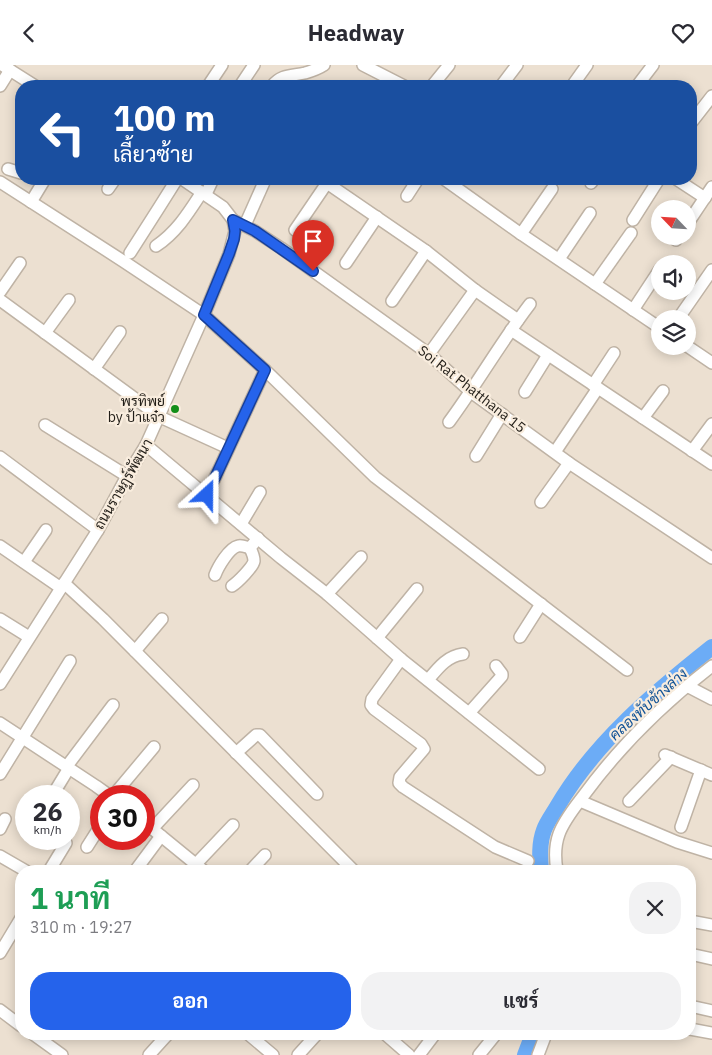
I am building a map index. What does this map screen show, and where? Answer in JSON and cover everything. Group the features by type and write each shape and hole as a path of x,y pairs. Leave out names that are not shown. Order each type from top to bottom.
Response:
{"street":[{"path":"212,80 222,65"},
{"path":"244,80 254,65"},
{"path":"278,80 282,77 313,71 324,65"},
{"path":"363,65 392,80"},
{"path":"437,80 448,65"},
{"path":"506,80 517,65"},
{"path":"577,80 588,65"},
{"path":"642,80 653,65"},
{"path":"0,86 6,68 25,80"},
{"path":"697,115 712,96"},
{"path":"8,169 15,171"},
{"path":"0,182 204,315 265,370 375,477 627,670"},
{"path":"30,202 41,185"},
{"path":"130,253 173,185"},
{"path":"191,185 223,207 233,220"},
{"path":"156,246 173,232 209,185"},
{"path":"245,225 263,185"},
{"path":"295,230 322,185"},
{"path":"330,185 426,251 475,290 548,355 712,464"},
{"path":"407,196 414,185"},
{"path":"452,185 651,322"},
{"path":"633,220 655,185"},
{"path":"686,185 705,197"},
{"path":"696,211 712,187"},
{"path":"521,234 552,189"},
{"path":"559,259 590,213"},
{"path":"346,263 377,217"},
{"name":"Soi Rat Phatthana 15","path":"233,220 245,225 281,248 429,354 471,391 569,463 712,558"},
{"name":"ถนนราษฏร์พัฒนา","path":"0,684 98,530 146,445 160,417 229,254 235,231 233,220"},
{"path":"595,284 631,233"},
{"path":"392,301 426,251"},
{"path":"0,292 20,263"},
{"path":"684,310 712,270"},
{"path":"633,310 651,283"},
{"path":"429,354 475,290"},
{"path":"0,300 160,417 228,448"},
{"path":"45,333 68,300"},
{"path":"449,422 530,304"},
{"path":"94,369 120,332"},
{"path":"696,352 711,362"},
{"path":"555,452 614,353"},
{"path":"525,392 548,355"},
{"path":"207,495 265,370"},
{"path":"643,419 663,391"},
{"path":"476,456 502,414"},
{"path":"692,451 712,424"},
{"path":"45,425 127,476"},
{"path":"146,445 327,594 401,659 539,769"},
{"path":"0,457 98,530"},
{"path":"541,503 569,463"},
{"path":"241,524 260,492"},
{"path":"24,562 46,530"},
{"path":"250,549 258,538"},
{"path":"0,546 62,585 135,651 348,865"},
{"path":"216,575 219,566 234,548 238,546 250,549 254,557 253,565 232,586"},
{"path":"327,594 361,557"},
{"path":"377,638 417,589"},
{"path":"520,637 541,604"},
{"path":"0,619 29,637"},
{"path":"135,651 162,619"},
{"path":"428,680 448,659 455,655 463,654"},
{"path":"401,659 372,699 371,705 422,744 424,749 400,777 399,783 495,847 528,861"},
{"path":"0,774 70,661"},
{"path":"469,713 502,676 496,665"},
{"path":"556,865 556,847 564,823 595,781 624,746 664,707 712,666"},
{"path":"688,686 712,699"},
{"path":"58,785 68,767 112,705"},
{"path":"0,723 95,785"},
{"path":"236,753 252,738 260,735 317,794"},
{"path":"121,785 154,747"},
{"path":"629,801 668,756 712,775"},
{"path":"681,827 700,770"},
{"path":"155,826 193,785"},
{"path":"580,801 677,842 712,853"},
{"path":"205,865 233,825"},
{"path":"155,831 197,865"},
{"path":"87,847 90,842"},
{"path":"53,865 62,850"},
{"path":"137,865 144,850"},
{"path":"256,865 265,855"},
{"path":"0,856 16,865"},
{"path":"48,865 53,856"},
{"path":"0,942 15,918"},
{"path":"696,922 712,925"},
{"path":"0,953 15,928"},
{"path":"696,955 712,959"},
{"path":"696,1007 712,1011"},
{"path":"0,1010 15,1021"},
{"path":"696,1030 712,1033"},
{"path":"41,1040 62,1055"},
{"path":"149,1055 163,1040"},
{"path":"255,1040 273,1055"},
{"path":"298,1055 312,1040"},
{"path":"392,1040 409,1055"},
{"path":"420,1055 431,1040"},
{"path":"479,1055 491,1040"},
{"path":"538,1055 544,1040"}],"waterway":[{"name":"คลองทับช้างล่าง","path":"541,865 542,835 545,827 572,783 589,761 607,740 647,701 712,647"},
{"name":"คลองทับช้างล่าง","path":"525,1055 531,1040"}],"place":[{"name":"พรทิพย์ by ป้าแจ๋ว","path":"175,409"}],"route":[{"path":"207,495 265,370 204,315 234,239 235,225 233,220 255,231 313,271"}]}
